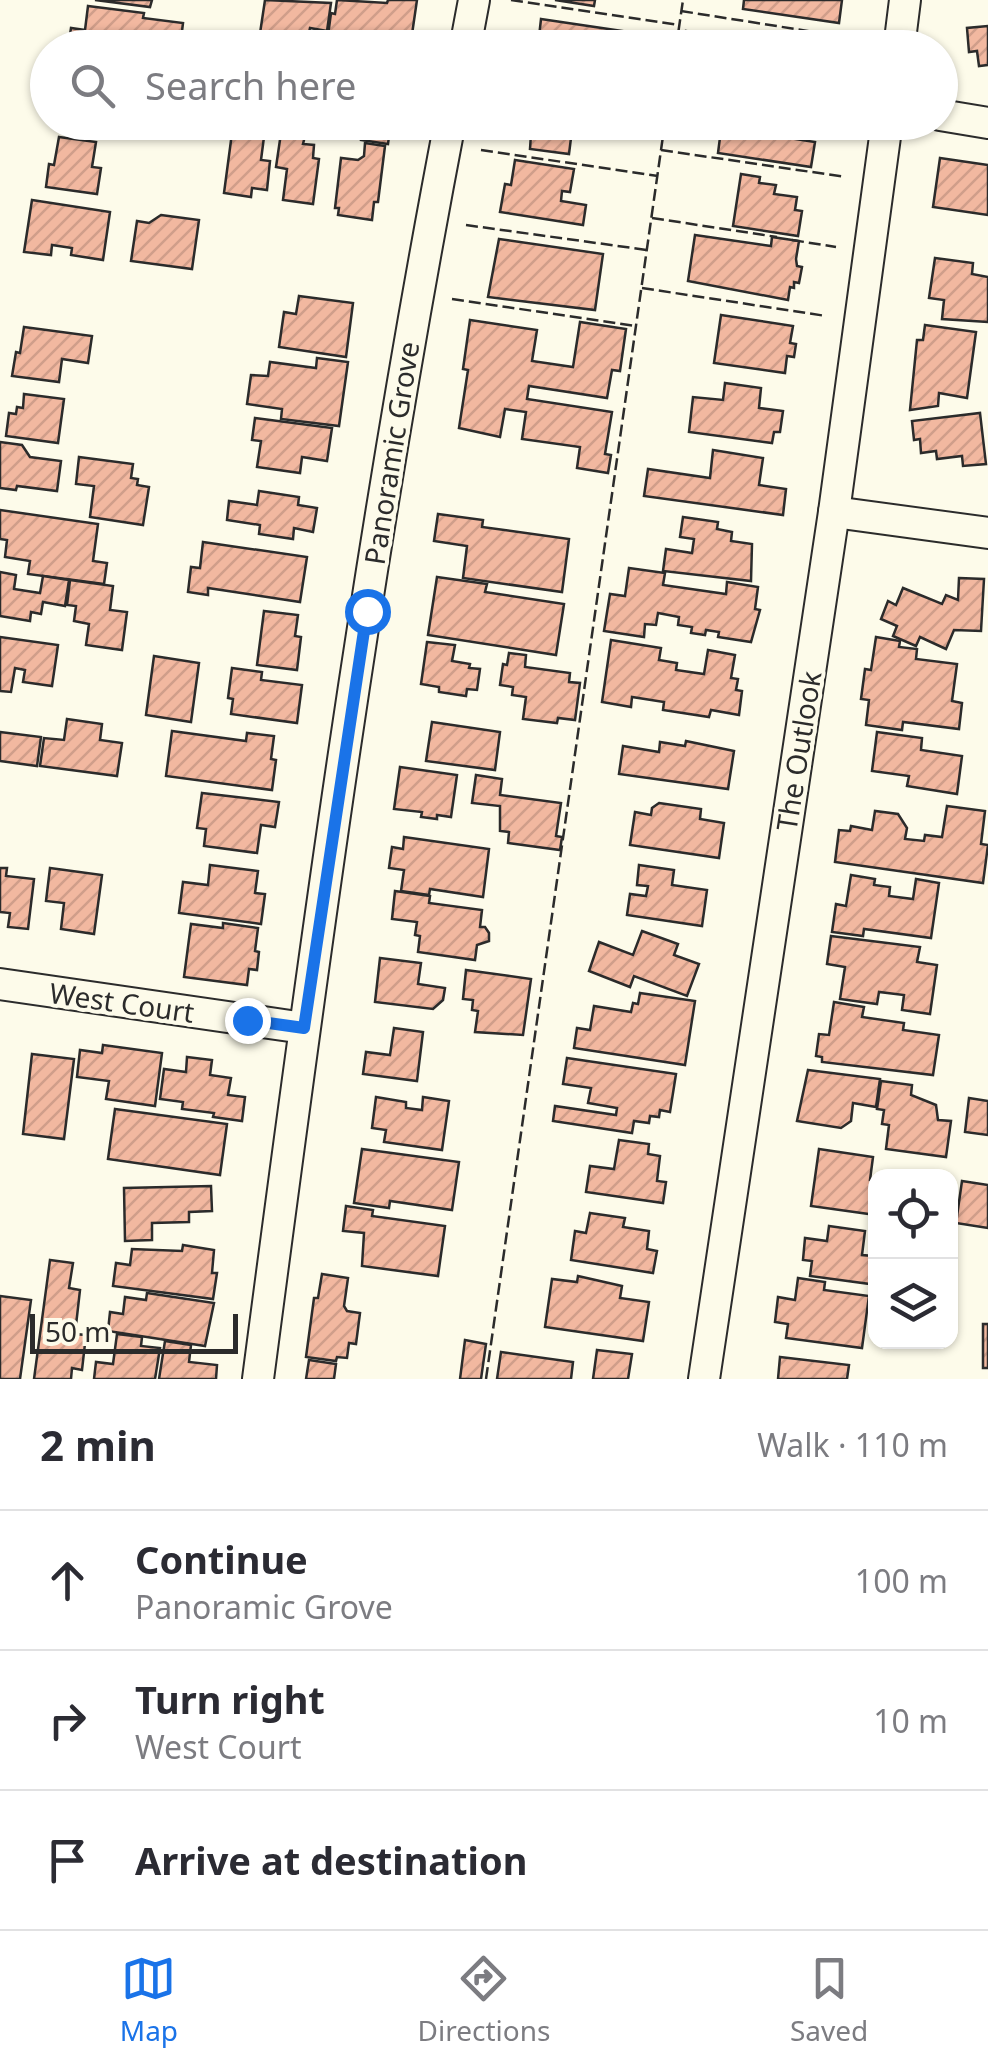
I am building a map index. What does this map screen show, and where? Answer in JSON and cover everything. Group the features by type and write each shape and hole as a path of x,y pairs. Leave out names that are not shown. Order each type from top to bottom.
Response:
{"street":[{"path":"468,30 474,0"},
{"path":"901,30 905,0"},
{"path":"958,118 988,122"},
{"name":"Panoramic Grove","path":"258,1379 304,1028 408,340 447,140"},
{"name":"The Outlook","path":"704,1379 886,140"},
{"path":"834,512 988,533"},
{"name":"West Court","path":"0,984 304,1028"}],"building":[{"path":"95,0 152,0 150,7"},
{"path":"265,0 331,3 327,30 260,30"},
{"path":"337,0 417,0 413,30 329,30 331,13 335,14"},
{"path":"555,0 595,0 594,6"},
{"path":"744,0 842,0 839,23 743,9"},
{"path":"88,6 183,23 182,30 85,30"},
{"path":"541,19 615,30 540,30"},
{"path":"988,26 988,65 979,66 977,51 969,52 967,28"},
{"path":"58,140 96,142 92,167 101,168 97,194 46,187 49,164 54,165"},
{"path":"231,140 264,140 261,160 270,161 267,190 252,188 251,197 224,193"},
{"path":"280,140 304,140 303,144 314,145 313,158 319,159 313,204 283,200 287,169 276,167"},
{"path":"531,140 571,140 569,154 530,149"},
{"path":"720,140 815,142 811,167 718,153"},
{"path":"365,143 385,146 372,220 338,215 339,208 335,208 341,158 358,160 364,156"},
{"path":"940,158 988,165 988,215 933,207"},
{"path":"515,160 574,169 570,192 562,191 561,201 586,205 583,225 500,212 505,184 511,185"},
{"path":"741,174 760,177 759,183 776,185 774,194 797,197 795,210 802,211 798,236 733,226"},
{"path":"32,200 110,212 103,260 71,255 72,248 52,245 51,255 24,252"},
{"path":"161,215 199,220 192,269 131,261 137,221 149,223"},
{"path":"695,235 771,246 772,237 799,241 799,283 790,287 788,300 688,281"},
{"path":"499,239 603,254 595,310 488,297"},
{"path":"935,258 973,263 972,274 988,277 988,322 942,319 944,300 929,298"},
{"path":"299,296 353,303 346,357 279,347 284,312 296,314"},
{"path":"721,315 793,326 790,343 796,344 794,357 787,356 785,373 714,363"},
{"path":"470,320 537,330 532,361 573,367 580,322 626,329 620,371 612,370 607,398 529,386 527,399 612,412 605,454 611,455 608,473 577,468 580,447 522,439 526,412 505,409 500,437 459,428 468,370 463,369"},
{"path":"925,325 976,332 967,398 939,393 938,406 910,410 917,340 923,340"},
{"path":"24,327 92,336 88,363 62,359 59,382 12,376"},
{"path":"317,358 348,362 339,426 281,419 282,409 247,404 251,375 268,376 270,362 316,368"},
{"path":"725,383 761,388 759,408 783,411 780,432 774,432 772,443 689,432 693,397 723,400"},
{"path":"24,394 64,399 58,443 6,436 9,413 16,414 17,407 23,408"},
{"path":"980,413 986,464 963,466 962,456 937,459 936,451 921,453 920,439 914,440 912,421"},
{"path":"255,418 332,428 327,461 302,457 300,473 257,467 261,441 252,440"},
{"path":"0,442 22,445 30,457 61,461 57,491 0,488"},
{"path":"713,450 763,458 759,485 786,489 783,515 644,496 648,469 710,478"},
{"path":"79,457 133,464 131,478 138,479 137,485 149,487 143,525 90,517 94,486 76,484"},
{"path":"259,491 299,497 298,505 317,508 313,532 294,528 293,539 259,534 260,525 227,520 229,501 257,505"},
{"path":"0,510 98,524 93,561 107,563 104,584 28,574 30,561 5,557 7,540 0,539"},
{"path":"438,514 483,520 482,527 569,539 562,592 463,578 467,546 434,541"},
{"path":"683,517 718,522 717,529 732,532 731,541 752,544 751,581 663,571 666,549 692,553 694,539 680,537"},
{"path":"203,542 307,557 300,602 208,588 208,595 188,592 191,567 200,568"},
{"path":"629,568 665,573 663,585 726,594 727,582 758,587 755,609 760,610 751,642 718,637 719,632 706,630 705,635 691,633 692,627 678,625 679,617 658,613 656,625 645,624 644,637 604,631 610,594 625,596"},
{"path":"0,572 16,575 14,589 40,593 43,576 69,580 65,606 43,602 41,614 31,612 30,621 0,616"},
{"path":"437,577 487,584 485,592 564,604 556,655 428,635"},
{"path":"959,578 984,579 981,631 954,630 946,649 920,637 916,646 893,636 897,626 881,619 888,601 896,605 903,588 942,604 946,595 958,600"},
{"path":"70,580 113,586 110,610 127,612 122,650 86,645 89,624 74,621 76,606 67,605"},
{"path":"264,611 298,615 295,636 301,637 297,670 257,665"},
{"path":"0,637 58,645 52,686 23,682 25,670 15,668 11,692 0,691"},
{"path":"876,637 900,641 899,647 917,649 916,659 957,664 952,701 962,703 959,729 903,722 902,730 866,725 869,700 861,699 865,669 871,670"},
{"path":"611,640 661,648 659,660 677,663 676,670 704,674 708,650 735,655 731,678 738,679 736,690 742,691 739,715 711,710 709,717 663,710 664,702 632,697 631,707 602,702"},
{"path":"427,642 455,645 452,661 480,669 477,690 467,689 466,696 439,692 439,687 421,684"},
{"path":"509,653 526,655 525,667 570,673 569,682 580,683 575,720 558,718 557,723 523,719 526,697 512,695 513,687 500,685"},
{"path":"154,656 199,663 191,722 146,715"},
{"path":"232,668 262,672 261,680 302,685 297,723 231,714 233,699 228,698"},
{"path":"67,719 102,724 100,740 122,743 117,776 40,766 44,738 64,740"},
{"path":"432,722 500,732 495,770 426,761"},
{"path":"172,731 246,741 247,733 274,736 272,790 166,776"},
{"path":"0,732 41,737 37,766 0,761"},
{"path":"877,732 922,738 921,750 962,756 957,794 907,786 909,776 872,771"},
{"path":"686,741 734,751 728,789 619,774 623,746 659,752 660,742 685,746"},
{"path":"400,767 457,775 451,817 421,817 422,812 394,809"},
{"path":"476,775 502,779 500,795 561,803 556,836 562,837 560,850 508,843 509,832 500,831 500,806 472,803"},
{"path":"202,793 279,802 275,827 261,825 257,853 204,846 206,829 197,828"},
{"path":"659,803 701,809 700,819 724,823 719,858 630,845 635,812 651,815 652,808"},
{"path":"947,806 985,811 981,844 988,845 983,883 835,862 839,830 850,831 851,826 872,830 875,811 898,814 907,828 905,839 924,841 925,835 942,837"},
{"path":"404,837 489,849 483,897 430,889 429,895 401,891 404,870 389,868 392,847 403,849"},
{"path":"210,865 258,871 255,893 265,894 261,924 179,913 183,882 208,885"},
{"path":"639,865 674,870 672,885 707,890 702,926 627,915 630,894 646,896 648,886 637,885"},
{"path":"0,868 7,868 6,876 34,879 28,929 8,927 10,913 0,912"},
{"path":"50,868 102,875 94,934 61,929 64,903 46,901"},
{"path":"851,875 875,879 874,885 890,887 889,896 913,899 916,879 939,883 931,938 864,929 863,936 832,932 836,904 846,906"},
{"path":"395,891 430,896 429,903 482,910 480,927 489,933 489,941 477,945 475,960 418,952 417,922 392,919"},
{"path":"223,923 258,928 257,970 249,969 247,985 184,977 191,924 223,928"},
{"path":"642,931 678,944 674,955 699,964 687,996 634,976 630,987 589,971 599,942 633,955"},
{"path":"831,936 920,947 917,962 937,965 930,1014 902,1010 904,995 879,992 877,1004 840,999 845,967 827,964"},
{"path":"380,958 421,963 418,984 445,988 443,1000 433,1009 375,1002"},
{"path":"466,970 531,979 523,1035 475,1032 478,1011 472,1010 473,1000 463,999"},
{"path":"640,993 695,1001 685,1065 574,1048 577,1028 590,1030 594,1006 631,1012"},
{"path":"834,1002 864,1007 862,1017 904,1023 903,1030 939,1035 933,1075 822,1062 822,1057 816,1056 819,1034 829,1035"},
{"path":"394,1028 423,1032 417,1081 363,1074 366,1052 390,1055"},
{"path":"103,1045 162,1053 155,1106 106,1099 109,1081 77,1077 80,1050 102,1053"},
{"path":"32,1054 74,1059 64,1139 23,1134"},
{"path":"187,1057 212,1060 210,1075 231,1078 228,1095 245,1097 242,1121 182,1109 183,1102 160,1099 164,1069 186,1072"},
{"path":"567,1058 676,1074 670,1112 660,1110 659,1117 650,1116 649,1123 634,1121 632,1133 553,1121 555,1106 616,1115 617,1108 588,1103 591,1088 563,1084"},
{"path":"808,1070 880,1079 876,1107 853,1103 851,1121 841,1128 797,1121"},
{"path":"881,1081 912,1085 911,1095 936,1105 938,1120 951,1121 946,1157 886,1149 889,1125 882,1124 884,1110 877,1109"},
{"path":"376,1097 406,1102 406,1108 422,1110 423,1097 449,1101 442,1150 384,1142 386,1130 372,1128"},
{"path":"969,1098 988,1101 988,1135 965,1132"},
{"path":"115,1109 227,1124 220,1175 108,1159"},
{"path":"619,1140 649,1144 648,1154 660,1156 657,1181 666,1182 663,1203 586,1192 590,1166 614,1169"},
{"path":"362,1149 459,1162 452,1210 390,1201 389,1208 354,1203"},
{"path":"819,1149 873,1157 871,1169 868,1169 868,1214 811,1206"},
{"path":"962,1181 988,1185 988,1228 958,1223"},
{"path":"211,1186 212,1211 189,1212 189,1222 152,1223 152,1240 125,1241 124,1188"},
{"path":"346,1206 373,1210 372,1216 445,1226 438,1276 362,1266 364,1233 343,1231"},
{"path":"590,1213 625,1218 623,1227 649,1231 647,1249 657,1251 653,1273 571,1260 575,1231 586,1233"},
{"path":"829,1226 865,1231 862,1255 868,1256 868,1284 810,1276 812,1261 803,1260 805,1238 827,1241"},
{"path":"183,1245 214,1250 212,1273 217,1273 213,1299 113,1286 116,1263 130,1265 132,1249 182,1251"},
{"path":"50,1260 73,1263 69,1288 80,1290 75,1334 86,1335 82,1370 72,1368 71,1379 34,1379"},
{"path":"322,1274 348,1278 344,1306 347,1311 360,1313 356,1344 349,1343 347,1358 337,1357 336,1361 306,1357 314,1298 318,1298"},
{"path":"578,1276 622,1286 620,1298 649,1302 643,1341 545,1327 552,1279 577,1282"},
{"path":"798,1278 825,1282 824,1290 868,1296 862,1348 786,1338 788,1324 775,1322 778,1297 795,1300"},
{"path":"147,1293 214,1303 205,1346 108,1331 110,1312 123,1314 125,1297 146,1300"},
{"path":"0,1296 31,1300 20,1379 0,1379"},
{"path":"983,1324 988,1324 988,1368 983,1368"},
{"path":"117,1334 142,1337 141,1346 160,1348 155,1379 94,1379 96,1362 113,1364"},
{"path":"465,1340 486,1344 481,1379 460,1379"},
{"path":"165,1341 191,1345 189,1362 217,1365 216,1379 159,1379"},
{"path":"597,1350 632,1354 628,1379 593,1379"},
{"path":"501,1352 573,1362 571,1379 497,1379"},
{"path":"780,1357 849,1365 847,1379 778,1379"},
{"path":"309,1360 336,1364 334,1379 306,1379"}],"fence":[{"path":"511,0 679,25"},
{"path":"679,30 683,0"},
{"path":"681,11 802,30"},
{"path":"486,1379 662,140"},
{"path":"481,150 658,176"},
{"path":"661,150 846,177"},
{"path":"652,218 777,237"},
{"path":"466,225 647,250"},
{"path":"792,240 836,247"},
{"path":"642,288 826,316"},
{"path":"452,299 636,326"}],"route":[{"path":"247,1020 304,1028 367,611"}]}
